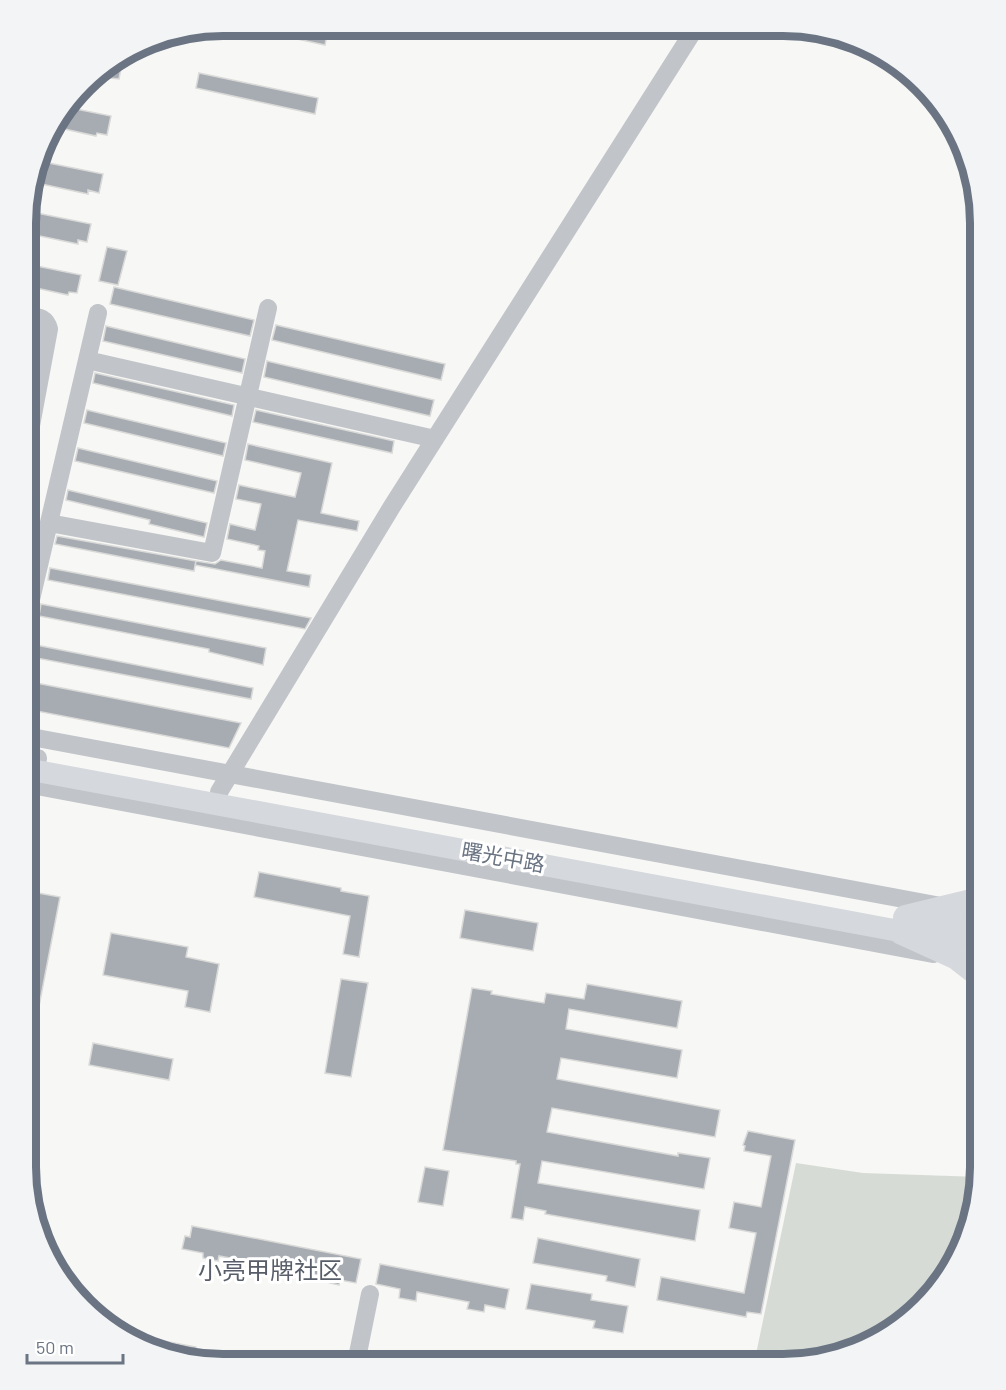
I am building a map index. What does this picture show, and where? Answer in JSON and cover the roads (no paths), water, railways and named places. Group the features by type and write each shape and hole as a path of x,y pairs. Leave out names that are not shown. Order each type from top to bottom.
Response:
{"highway":[{"path":"904,925 970,903"},
{"path":"904,925 970,958"}],"main road":[{"name":"曙光中路","path":"36,770 224,783 904,925"},
{"name":"曙光中路","path":"36,771 904,925 970,929"}],"street":[{"path":"224,783 435,439 690,36"},
{"path":"49,522 212,553 268,308"},
{"path":"36,580 98,313"},
{"path":"36,317 42,318 50,329 36,401"},
{"path":"87,360 435,439"},
{"path":"36,738 224,783 951,908"},
{"path":"36,771 970,959"},
{"path":"358,1354 370,1294"}],"district":[{"name":"小亮甲牌社区","path":"270,1271"}]}
